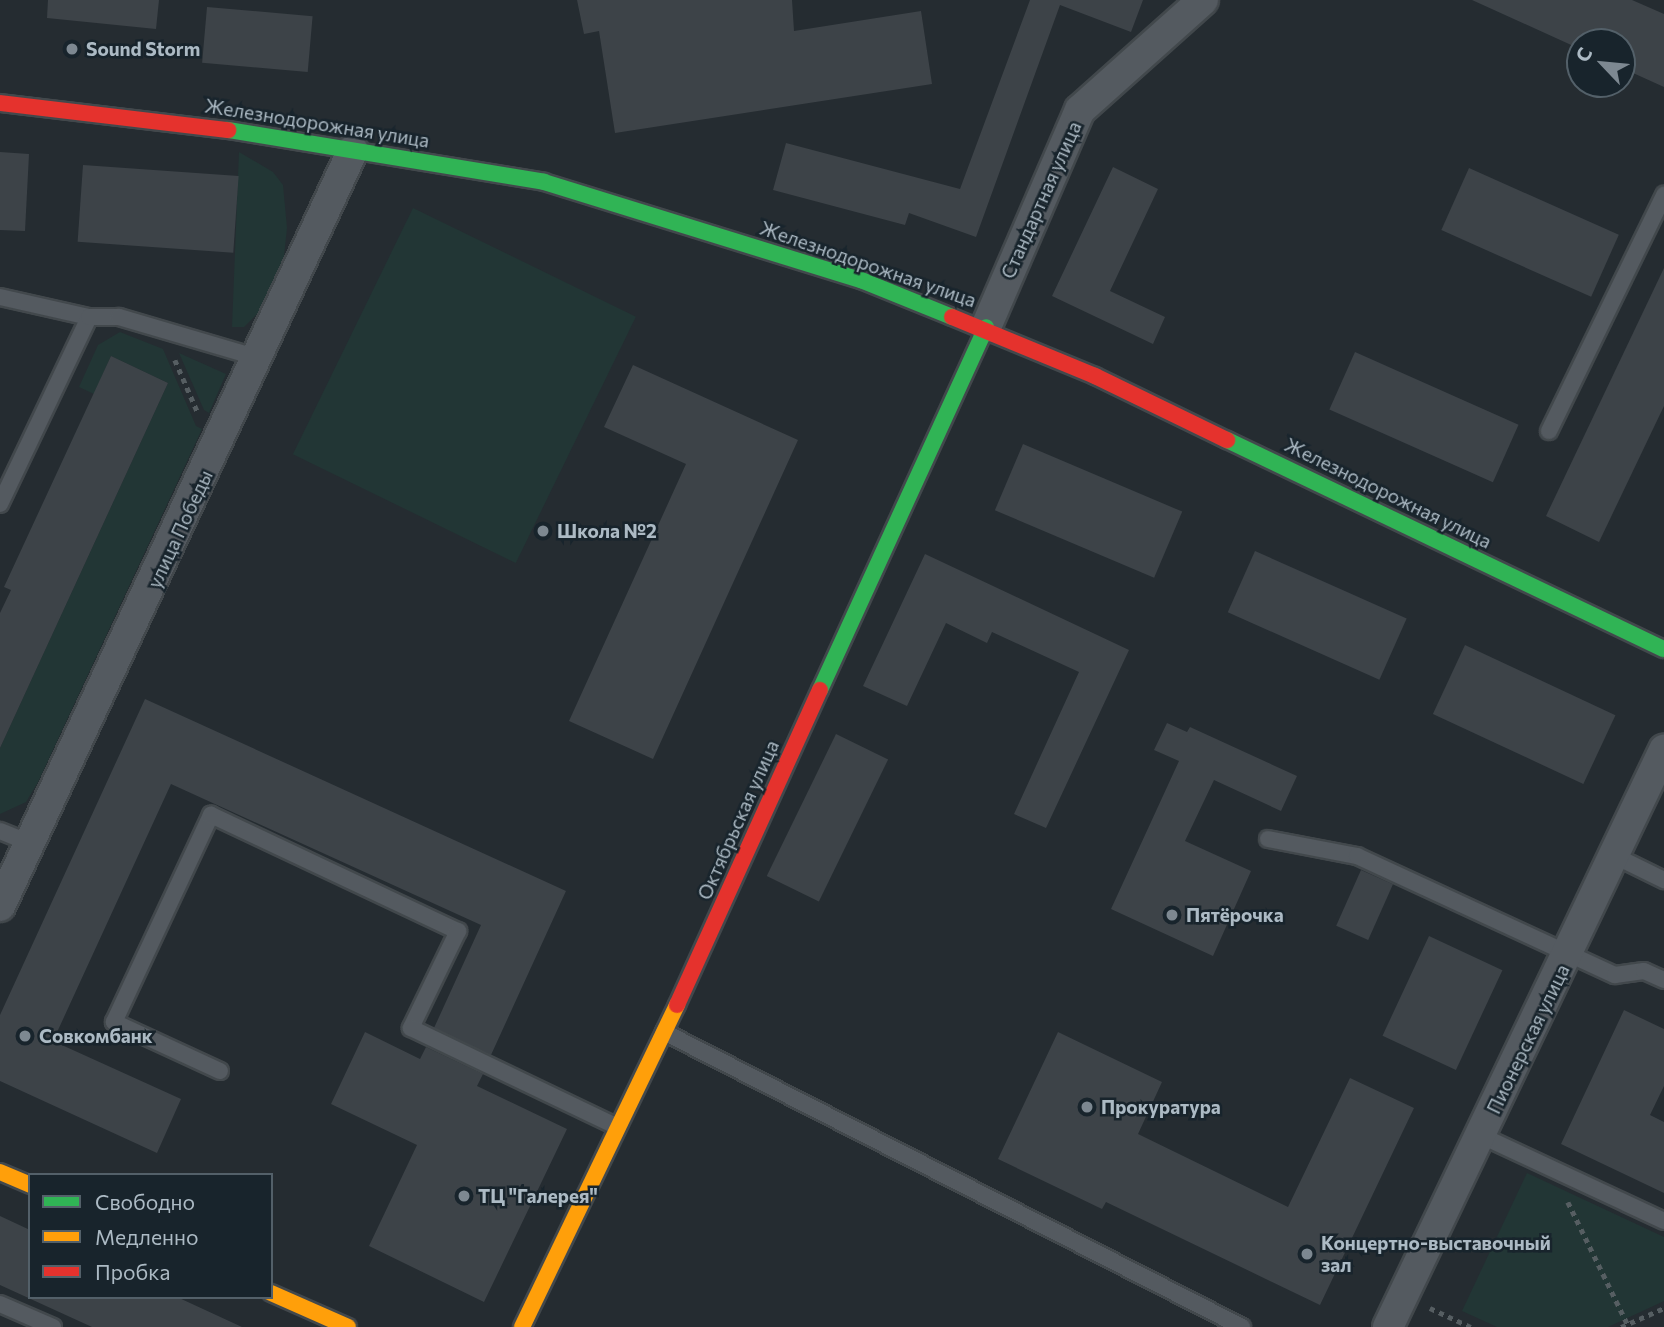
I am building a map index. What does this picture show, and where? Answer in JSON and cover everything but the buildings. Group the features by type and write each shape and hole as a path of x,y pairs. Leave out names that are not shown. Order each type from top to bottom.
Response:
{"street":[{"name":"Стандартная улица","path":"986,327 1080,110 1203,0"},
{"name":"Железнодорожная улица","path":"0,103 176,121 544,182 861,280 986,327 1664,649"},
{"name":"улица Победы","path":"0,906 353,150"},
{"name":"Октябрьская улица","path":"522,1327 664,1032 986,327"},
{"name":"Пионерская улица","path":"1388,1327 1482,1136 1664,750"},
{"path":"0,1172 28,1184"},
{"path":"273,1294 348,1327"}],"lane":[{"path":"1549,431 1664,195"},
{"path":"0,297 89,317 119,317 258,358"},
{"path":"0,503 89,317"},
{"path":"220,1071 114,1022 211,815 458,931 411,1028 618,1127"},
{"path":"0,831 30,843"},
{"path":"1268,839 1357,856 1615,975 1644,971 1664,980"},
{"path":"1615,856 1664,880"},
{"path":"664,1032 1242,1327"},
{"path":"1482,1136 1664,1221"},
{"path":"0,1304 53,1327"}],"path":[{"path":"162,329 201,420"},
{"path":"1552,1169 1628,1325"},
{"path":"1403,1296 1471,1327"},
{"path":"1621,1327 1664,1308"}],"green space":[{"path":"239,152 273,172 283,185 287,228 284,256 263,308 244,327 232,327"},
{"path":"413,208 636,317 516,563 293,454"},
{"path":"120,332 163,349 196,426 202,429 38,782 26,802 0,814 0,748 168,383 111,356 94,394 79,387 98,345"},
{"path":"179,353 226,374 209,413 204,410"},
{"path":"1527,1173 1664,1237 1664,1301 1608,1327 1497,1327 1462,1311"}],"traffic: fast":[{"path":"228,130 544,182 861,280 952,317"},
{"path":"820,690 986,327"},
{"path":"1227,440 1664,649"}],"traffic: slow":[{"path":"522,1327 677,1005"},
{"path":"0,1172 28,1184"},
{"path":"273,1294 348,1327"}],"traffic: jam":[{"path":"0,103 228,130"},
{"path":"952,317 1095,376 1227,440"},
{"path":"677,1005 820,690"}],"place":[{"name":"Sound Storm","path":"72,49"},
{"name":"Школа №2","path":"543,531"},
{"name":"Пятёрочка","path":"1172,915"},
{"name":"Совкомбанк","path":"25,1036"},
{"name":"Прокуратура","path":"1087,1107"},
{"name":"ТЦ \"Галерея\"","path":"464,1196"},
{"name":"Концертно-выставочный зал","path":"1307,1254"}]}
